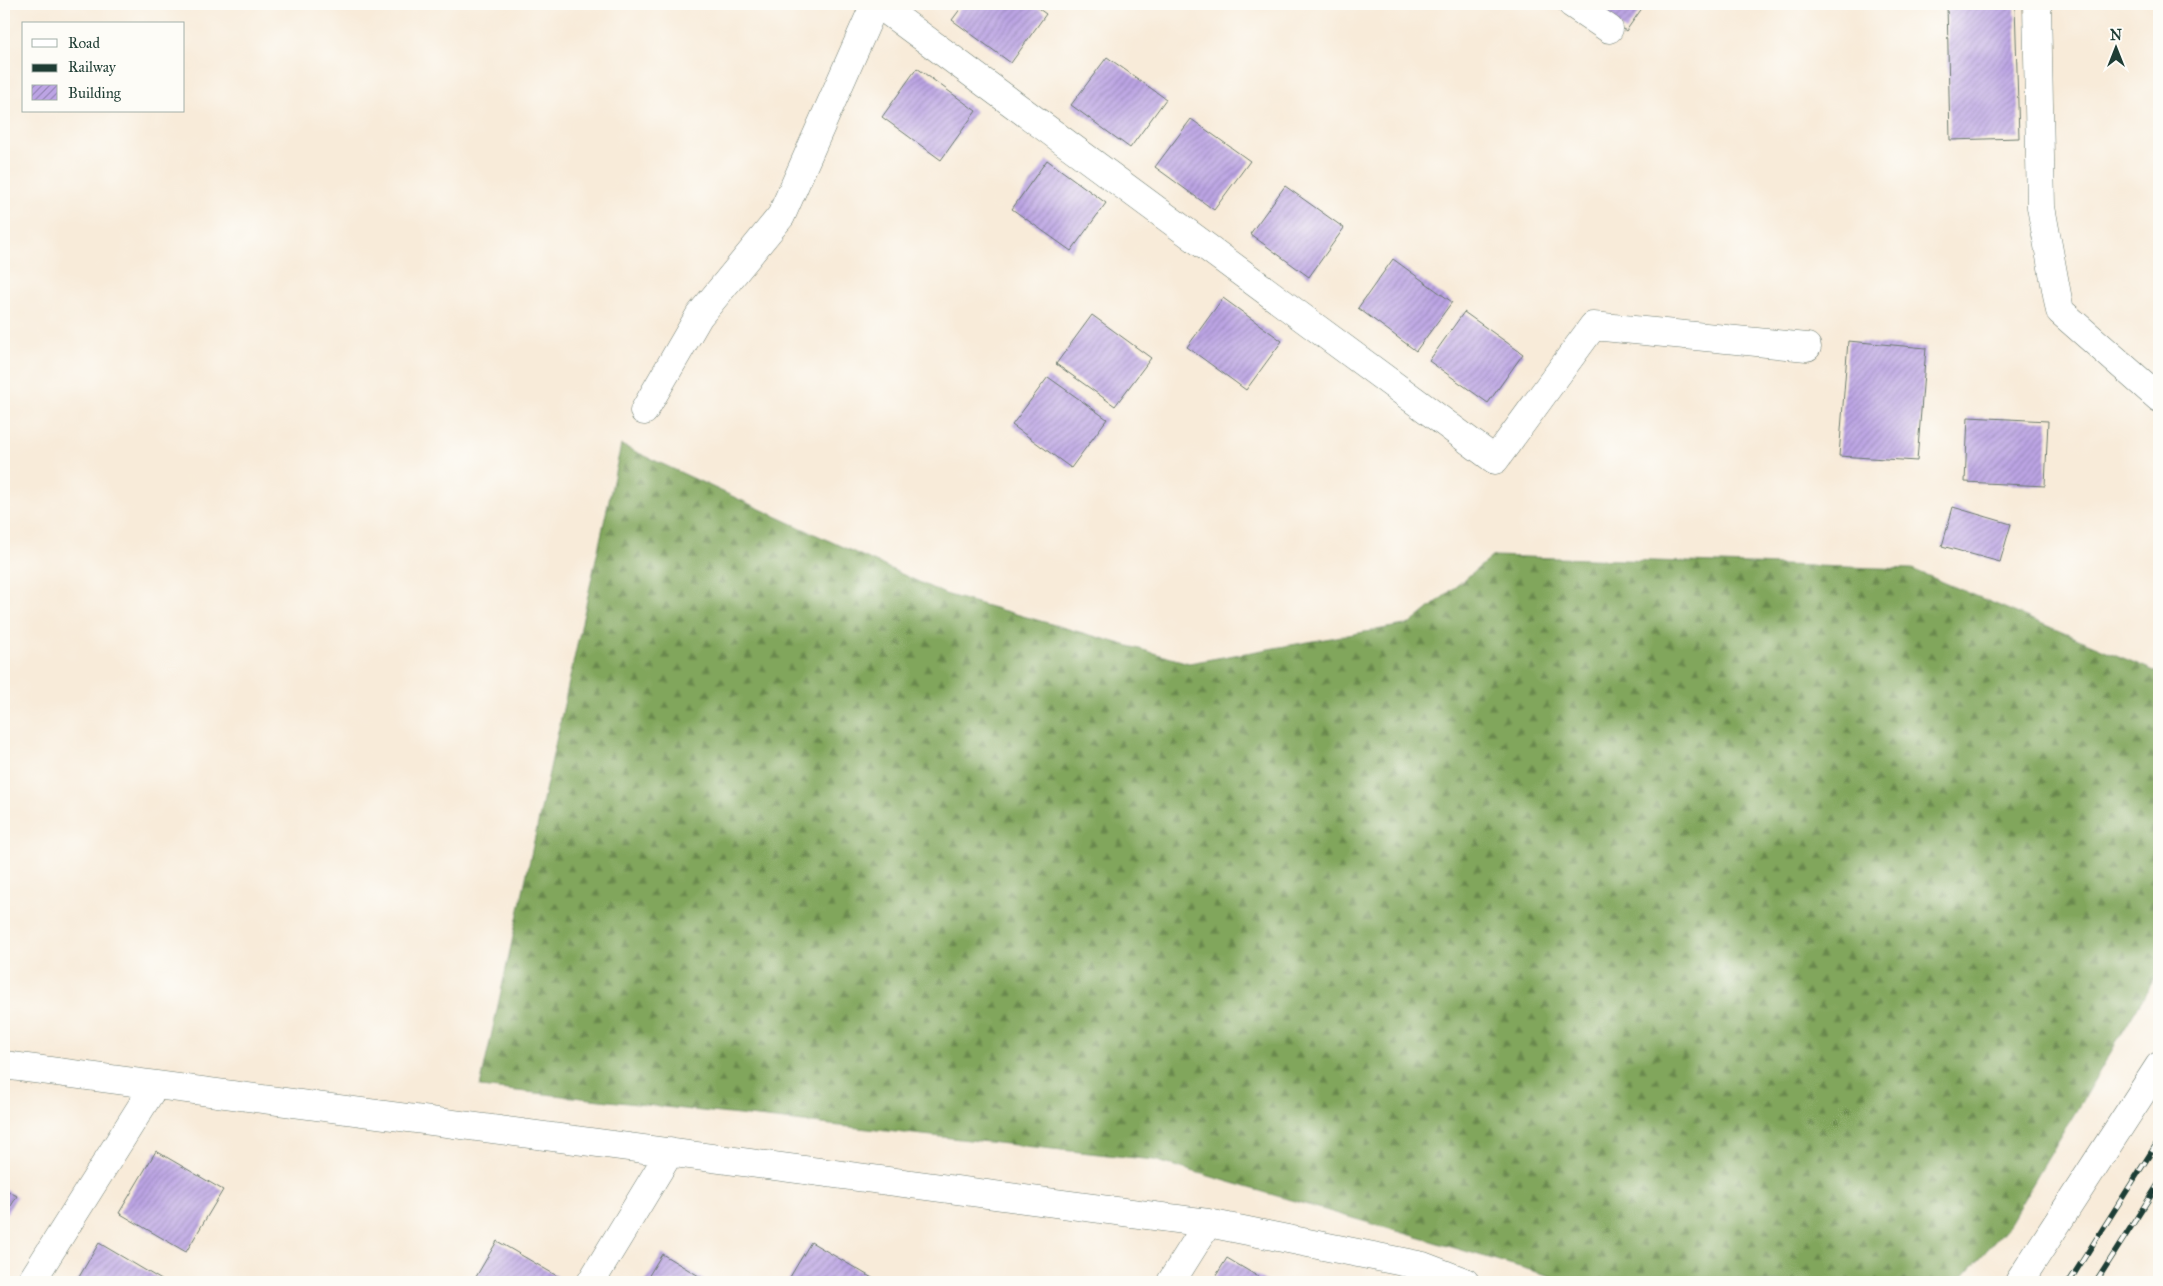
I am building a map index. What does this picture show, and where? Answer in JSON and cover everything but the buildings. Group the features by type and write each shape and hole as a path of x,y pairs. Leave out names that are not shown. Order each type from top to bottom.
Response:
{"street":[{"path":"644,411 699,316 781,216 877,4 1495,460 1593,326 1807,347"},
{"path":"1572,4 1609,29"},
{"path":"2037,4 2041,207 2060,311 2159,398"},
{"path":"4,1065 1208,1223 1423,1266 1466,1282"},
{"path":"2019,1282 2159,1066"},
{"path":"31,1282 155,1085"},
{"path":"592,1282 670,1152"},
{"path":"1171,1282 1208,1223"}],"green space":[{"path":"621,445 945,594 1189,663 1410,624 1493,556 1912,569 2159,673 2159,971 2006,1229 1958,1282 1571,1282 1154,1160 480,1087"}],"railway":[{"path":"2069,1282 2159,1140"},
{"path":"2096,1282 2159,1183"}]}
